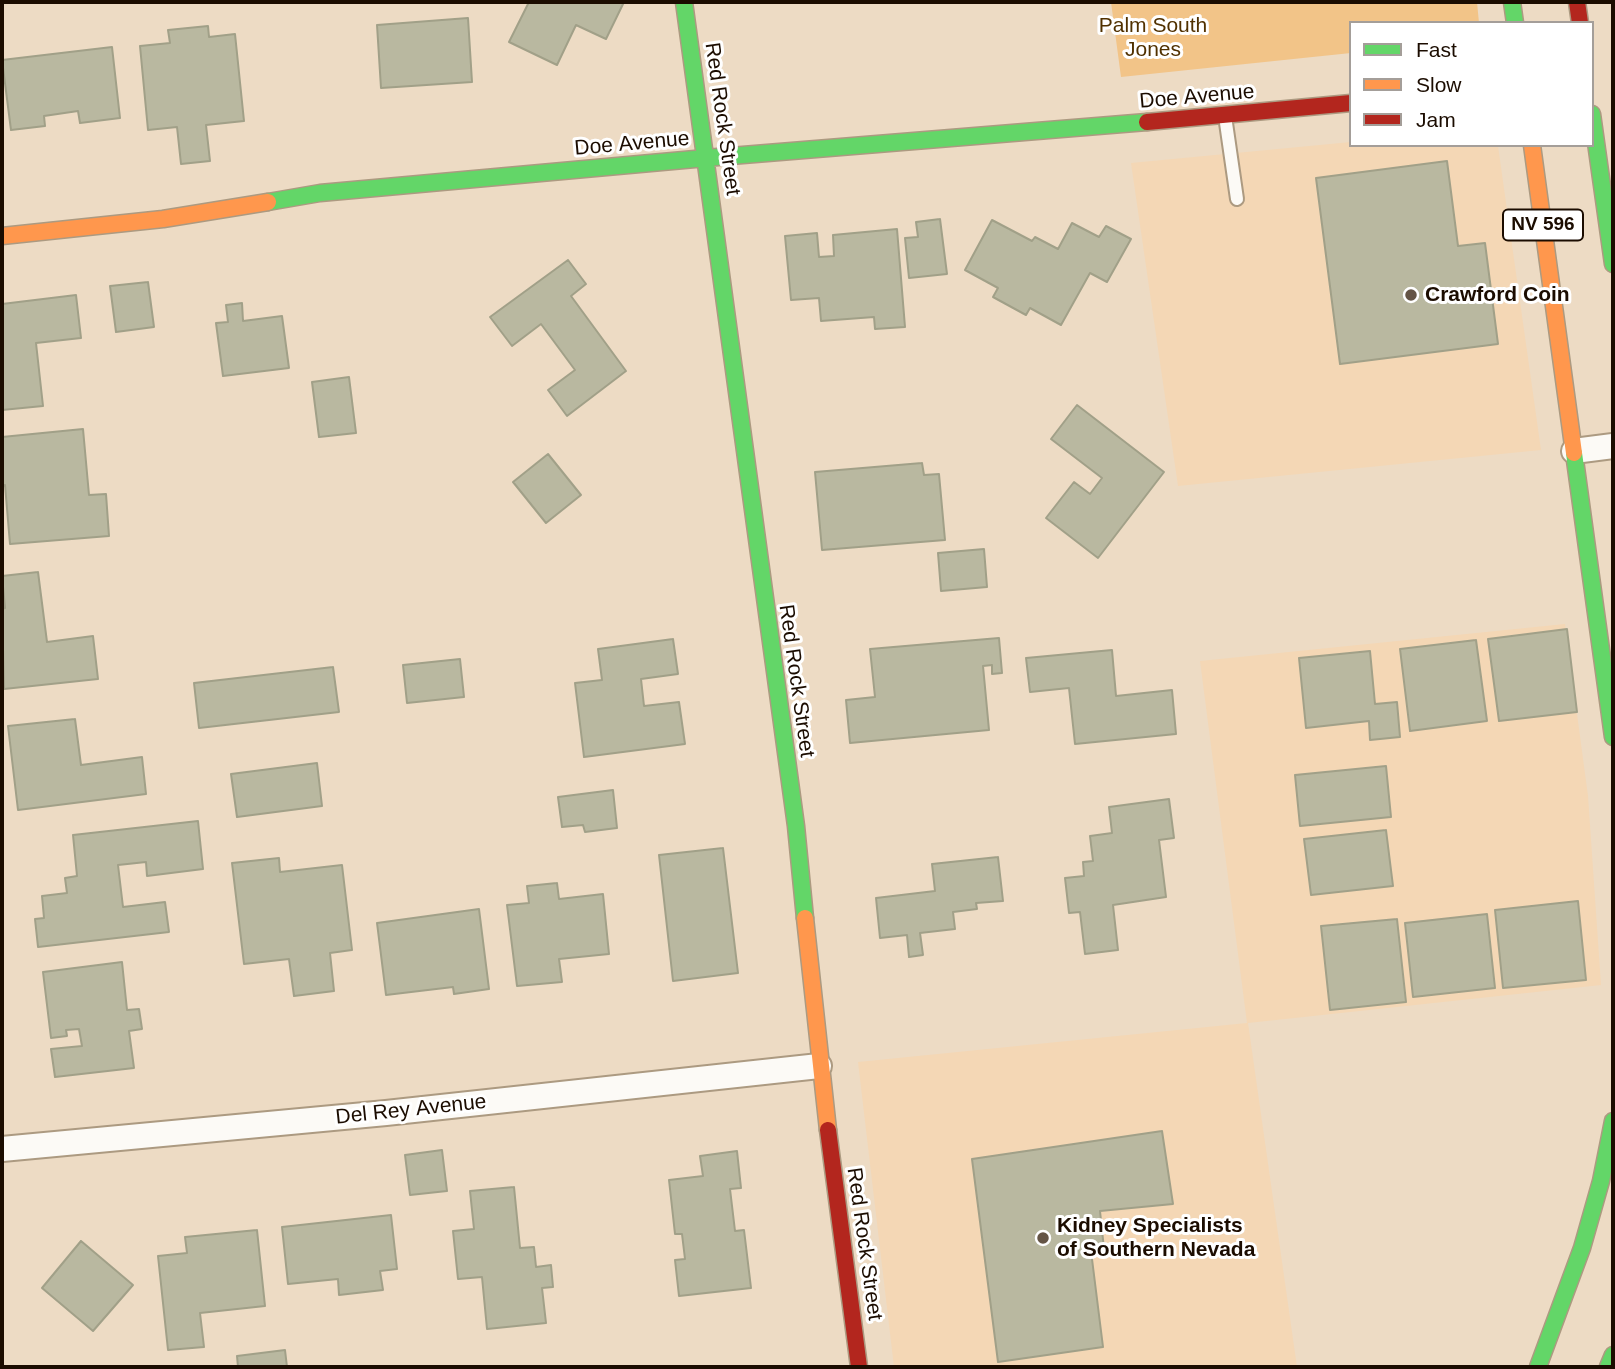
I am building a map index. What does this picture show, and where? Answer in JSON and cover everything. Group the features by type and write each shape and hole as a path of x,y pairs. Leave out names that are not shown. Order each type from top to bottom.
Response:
{"street":[{"name":"Red Rock Street","path":"684,2 796,825 819,1066 859,1367"},
{"path":"1511,2 1515,21"},
{"path":"1577,2 1580,21"},
{"name":"Doe Avenue","path":"2,236 163,219 320,193 1349,103"},
{"name":"NV 596","path":"1594,128 1613,264"},
{"name":"NV 596","path":"1532,147 1613,737"},
{"path":"1574,451 1613,446"},
{"name":"Del Rey Avenue","path":"2,1149 386,1114 819,1066"},
{"path":"1538,1367 1582,1248 1601,1181 1613,1121"},
{"path":"1608,1367 1613,1355"}],"lane":[{"path":"1225,116 1237,199"}],"shaded area":[{"path":"1349,142 1349,147 1498,147 1541,450 1178,486 1131,163"},
{"path":"1565,624 1588,796 1601,985 1248,1023 1297,1367 894,1367 858,1062 1247,1023 1200,661"}],"green space":[{"name":"Palm South Jones","path":"1111,2 1477,2 1479,21 1349,21 1349,53 1121,77"}],"building":[{"path":"529,2 624,2 606,39 576,25 557,65 509,42"},
{"path":"468,18 472,82 381,88 377,25"},
{"path":"208,26 209,37 235,34 244,121 206,125 210,161 181,164 177,127 148,130 140,46 170,43 168,30"},
{"path":"112,47 120,118 80,123 78,111 44,116 45,126 11,130 2,60"},
{"name":"Crawford Coin","path":"1447,161 1458,246 1485,243 1498,344 1340,364 1316,178"},
{"path":"940,219 947,274 909,278 905,238 918,237 916,222"},
{"path":"992,220 1032,241 1035,237 1058,249 1072,223 1099,237 1106,226 1131,239 1107,282 1090,273 1061,325 1030,308 1026,315 993,297 998,288 965,270"},
{"path":"897,229 905,327 875,329 874,317 821,321 819,298 791,300 785,236 817,233 819,257 834,256 833,235"},
{"path":"568,260 586,284 571,296 626,371 567,416 548,390 575,370 541,324 512,346 490,317"},
{"path":"148,282 154,327 116,332 110,286"},
{"path":"76,295 81,338 36,343 43,406 2,410 2,304"},
{"path":"242,303 243,321 282,316 289,368 223,376 216,323 228,322 226,305"},
{"path":"349,377 356,433 319,437 312,382"},
{"path":"1077,405 1164,472 1098,558 1046,518 1074,482 1090,494 1102,478 1051,439"},
{"path":"83,429 89,495 106,494 109,536 10,544 5,485 2,486 2,437"},
{"path":"548,454 581,495 546,523 513,482"},
{"path":"922,463 924,475 939,474 945,540 822,550 815,472"},
{"path":"984,549 987,587 941,591 938,553"},
{"path":"38,572 47,642 93,636 98,679 4,689 2,609 5,608 2,576"},
{"path":"1567,629 1577,712 1499,721 1488,639"},
{"path":"999,638 1002,673 992,674 992,665 983,666 989,730 850,743 846,700 875,697 870,649"},
{"path":"673,639 678,674 641,679 644,706 679,702 685,744 584,757 575,683 602,680 598,649"},
{"path":"1476,640 1487,721 1410,731 1400,649"},
{"path":"1112,650 1116,696 1172,690 1176,734 1075,744 1069,688 1030,692 1026,658"},
{"path":"1370,651 1375,704 1397,702 1400,737 1370,740 1369,721 1306,728 1299,658"},
{"path":"460,659 464,697 407,703 403,665"},
{"path":"333,667 339,712 199,728 194,683"},
{"path":"75,719 81,765 142,757 146,794 18,810 8,726"},
{"path":"317,763 322,806 237,817 231,774"},
{"path":"1386,766 1391,817 1300,826 1295,775"},
{"path":"613,790 617,828 585,832 583,825 562,827 558,797"},
{"path":"1169,799 1174,838 1159,840 1166,897 1113,905 1118,950 1085,954 1080,912 1069,913 1065,878 1084,876 1083,862 1093,861 1090,836 1112,833 1109,807"},
{"path":"198,821 203,869 147,876 146,862 118,865 123,907 165,902 169,932 38,947 35,919 44,918 42,896 67,893 65,878 77,876 73,835"},
{"path":"1386,830 1393,886 1311,895 1304,839"},
{"path":"723,848 738,973 673,981 659,855"},
{"path":"998,857 1003,901 976,903 977,909 953,912 955,929 920,933 923,955 909,957 907,935 880,938 876,898 935,891 932,864"},
{"path":"279,858 280,872 342,865 352,950 330,953 334,991 294,996 289,959 244,964 232,863"},
{"path":"557,883 559,899 603,894 609,954 559,959 562,982 517,986 507,905 529,903 527,886"},
{"path":"1578,901 1586,980 1503,988 1495,910"},
{"path":"479,909 489,989 454,994 453,987 386,995 377,923"},
{"path":"1487,914 1495,988 1413,997 1405,923"},
{"path":"1397,919 1406,1002 1330,1010 1321,926"},
{"path":"122,962 127,1010 139,1009 142,1029 129,1031 134,1068 55,1077 51,1049 82,1046 79,1029 66,1030 67,1036 51,1038 43,972"},
{"name":"Kidney Specialists of Southern Nevada","path":"1162,1131 1173,1204 1100,1211 1104,1249 1091,1251 1103,1347 998,1362 972,1159"},
{"path":"442,1150 447,1191 410,1195 405,1155"},
{"path":"737,1151 741,1188 730,1189 735,1231 744,1230 751,1288 679,1296 675,1260 685,1259 682,1234 675,1234 669,1180 703,1176 700,1156"},
{"path":"514,1187 520,1248 534,1247 536,1267 551,1265 553,1287 542,1288 546,1323 487,1329 482,1277 458,1279 453,1231 474,1229 470,1191"},
{"path":"391,1215 397,1269 380,1271 383,1290 339,1295 338,1279 288,1284 282,1227"},
{"path":"257,1230 265,1306 200,1313 204,1347 168,1350 158,1256 187,1253 185,1237"},
{"path":"81,1241 133,1285 93,1331 42,1288"},
{"path":"285,1350 287,1367 238,1367 237,1356"}],"traffic: fast":[{"path":"684,2 796,826 805,918"},
{"path":"1512,2 1515,21"},
{"path":"268,202 320,193 1147,122"},
{"path":"1594,128 1613,264"},
{"path":"1574,453 1613,737"},
{"path":"1538,1367 1582,1248 1601,1181 1613,1121"},
{"path":"1608,1367 1613,1355"}],"traffic: slow":[{"path":"1532,147 1574,453"},
{"path":"2,236 163,219 268,202"},
{"path":"805,918 828,1130"}],"traffic: jam":[{"path":"1577,2 1580,21"},
{"path":"1147,122 1349,103"},
{"path":"828,1130 859,1367"}],"place":[{"name":"Crawford Coin","path":"1411,295"},
{"name":"Kidney Specialists of Southern Nevada","path":"1043,1238"}]}
